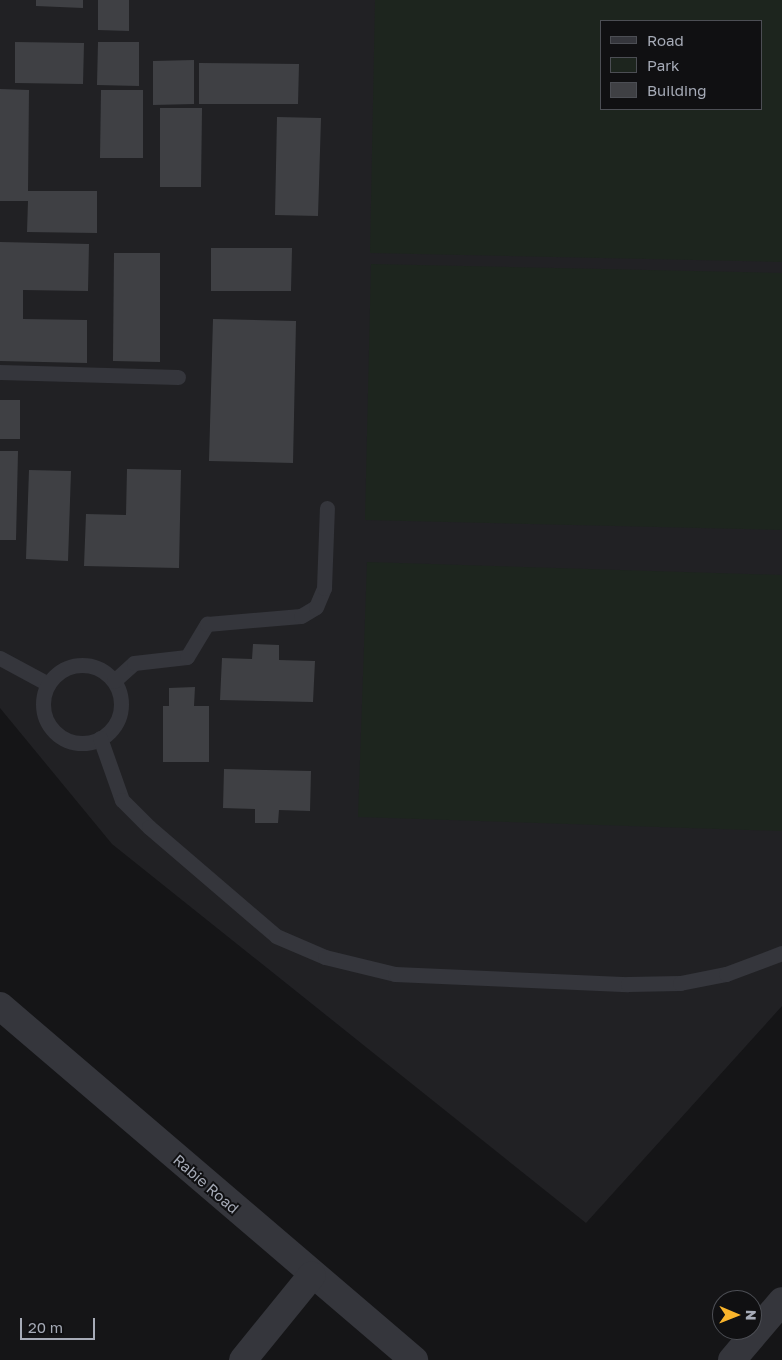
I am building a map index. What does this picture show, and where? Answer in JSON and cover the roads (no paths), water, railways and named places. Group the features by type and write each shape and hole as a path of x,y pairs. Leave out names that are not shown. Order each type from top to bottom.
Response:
{"street":[{"name":"Rabie Road","path":"0,1006 312,1275 414,1360"},
{"path":"243,1360 312,1275"},
{"path":"732,1360 782,1301"}],"lane":[{"path":"0,372 178,377"},
{"path":"114,681 134,663 187,657 207,624 301,616 316,606 324,588 327,508"},
{"path":"0,658 48,684"},
{"path":"79,665 104,671 114,681 121,706 111,730 100,738 76,742 54,731 43,709 48,684 66,668 79,665"},
{"path":"100,738 122,800 149,827 276,936 325,957 395,974 628,984 680,983 726,974 782,953"}]}
